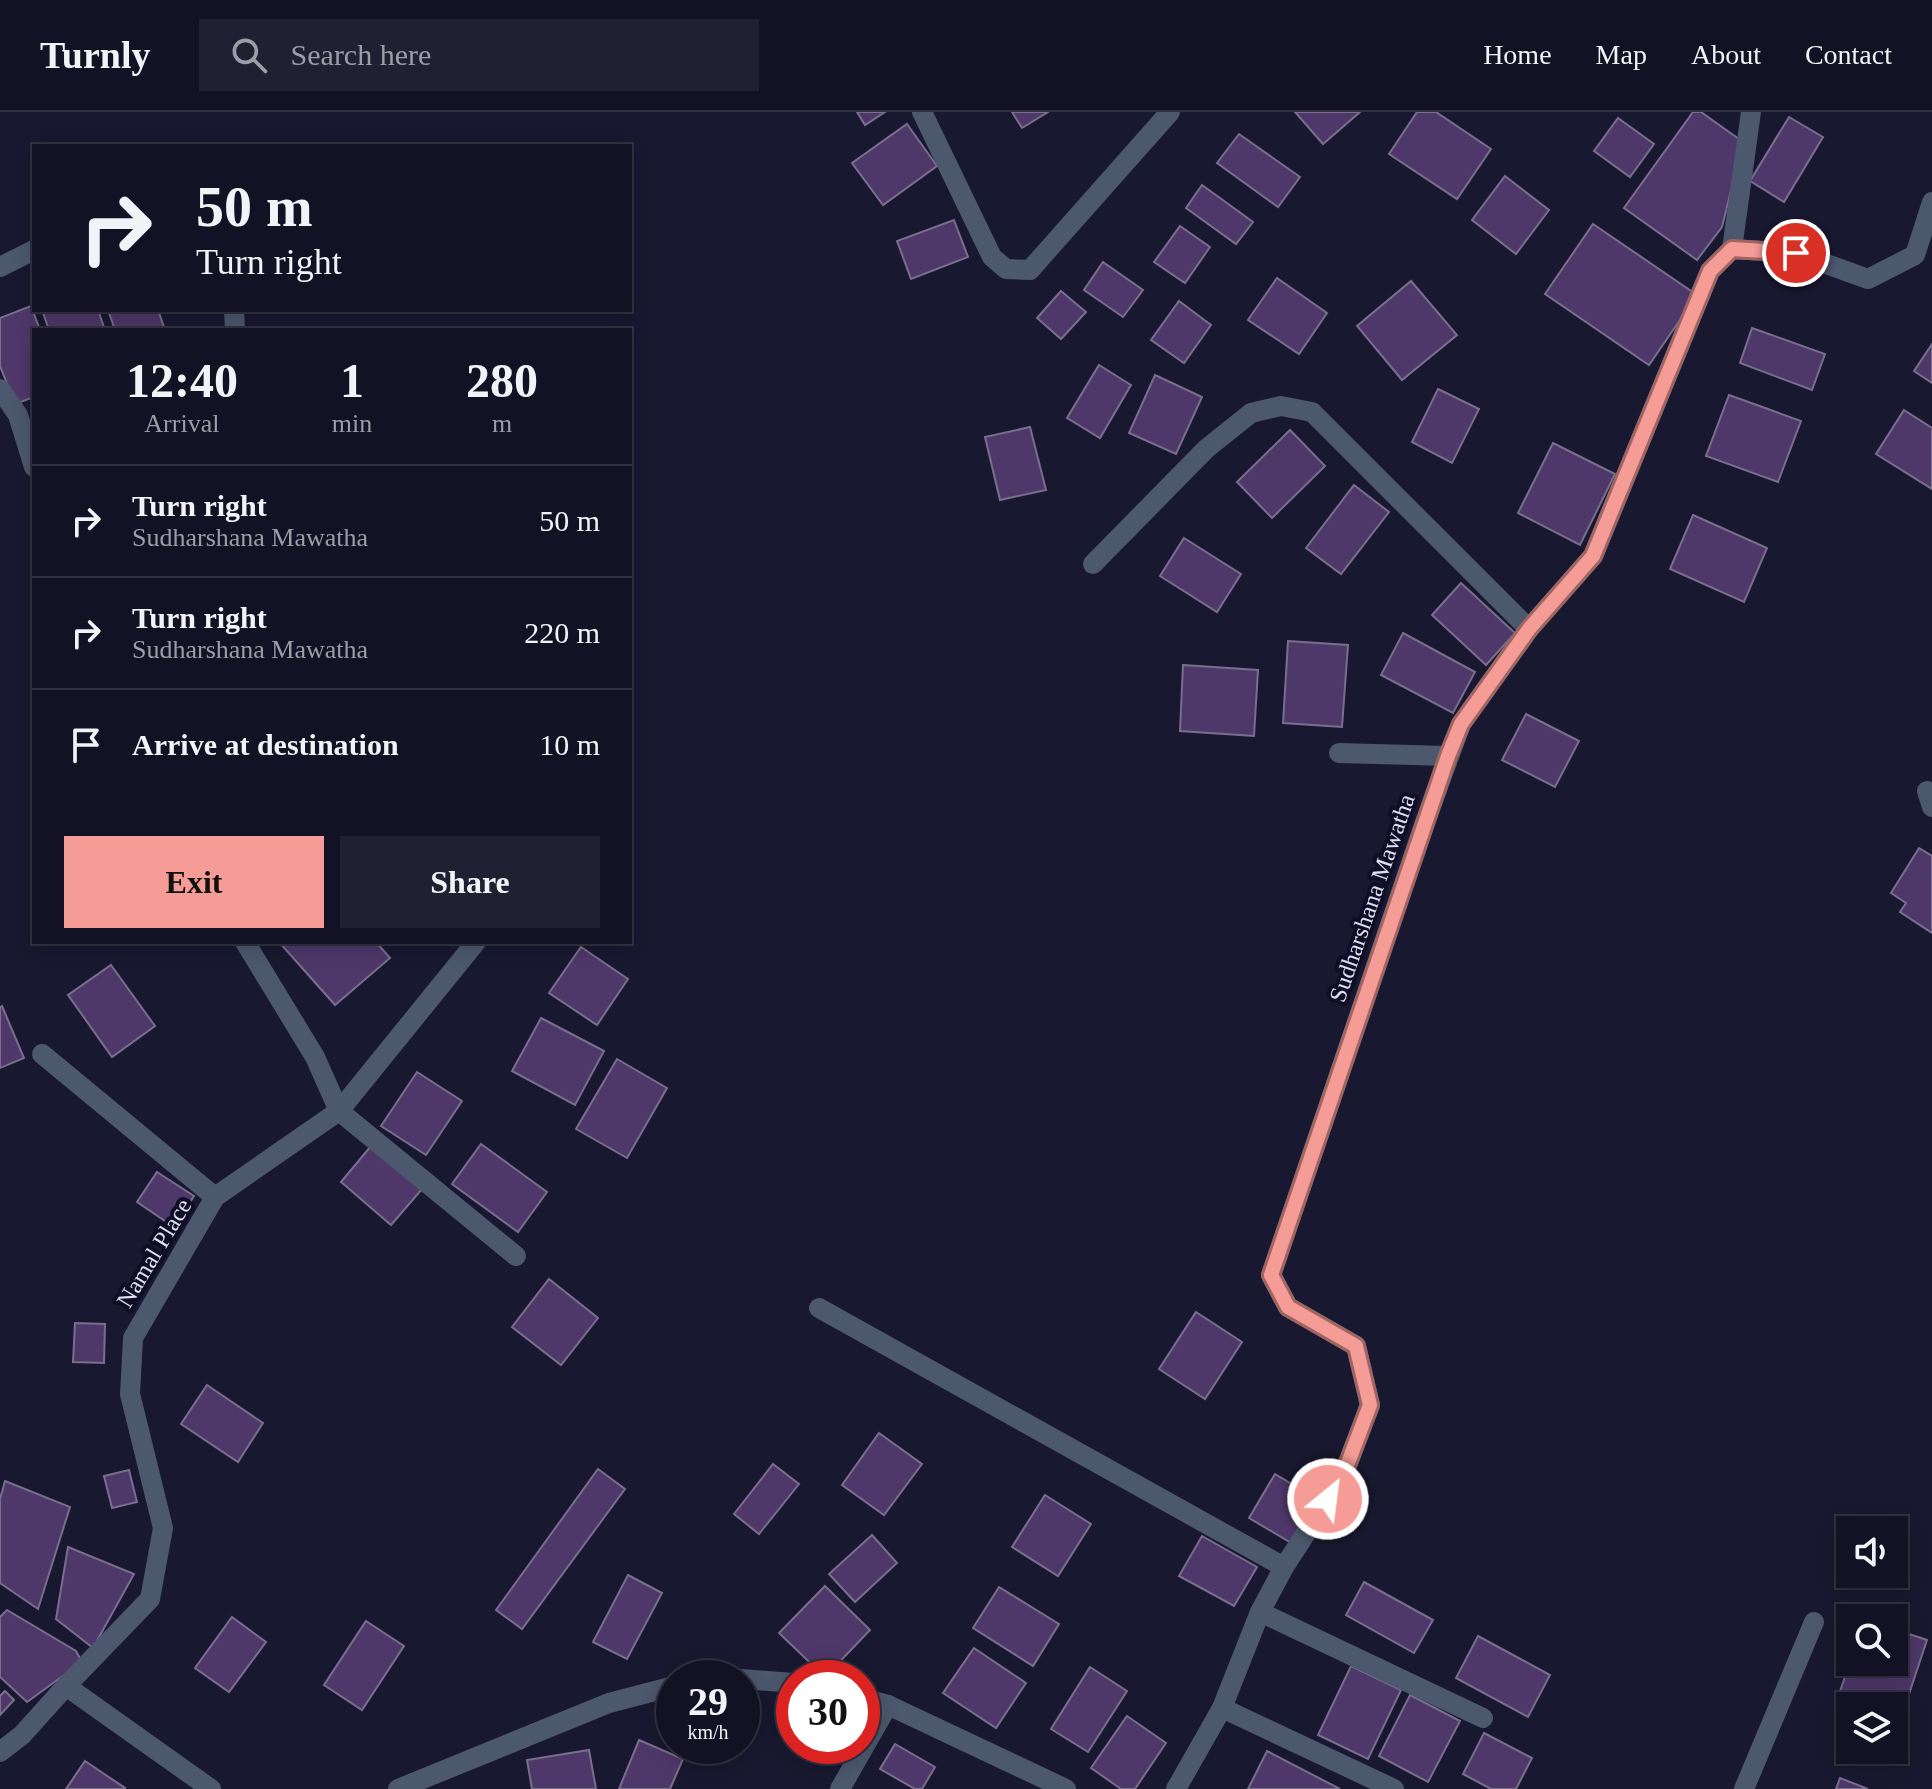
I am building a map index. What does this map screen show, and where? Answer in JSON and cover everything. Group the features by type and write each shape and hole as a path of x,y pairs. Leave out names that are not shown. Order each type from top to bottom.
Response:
{"street":[{"path":"922,112 992,257 1006,269 1030,270 1170,112"},
{"path":"1751,112 1732,249 1796,253 1868,279 1915,255 1932,202"},
{"name":"Sudharshana Mawatha","path":"1176,1789 1222,1708 1260,1612 1284,1567 1343,1476 1370,1405 1356,1346 1288,1307 1271,1275 1448,756 1461,724 1529,629 1593,556 1710,271 1732,249"},
{"path":"0,267 32,251"},
{"path":"0,389 18,415 32,460"},
{"path":"1093,564 1206,449 1251,413 1281,406 1312,412 1529,629"},
{"path":"1339,753 1448,756"},
{"path":"246,944 315,1057 339,1111 516,1256"},
{"name":"Namal Place","path":"66,1686 150,1599 163,1528 130,1394 133,1338 215,1197 339,1111 474,944"},
{"path":"42,1054 215,1197"},
{"path":"819,1308 1284,1567"},
{"path":"1260,1612 1483,1718"},
{"path":"1744,1789 1814,1622"},
{"path":"0,1752 22,1735 66,1686 211,1789"},
{"path":"398,1789 609,1703 656,1691"},
{"path":"880,1703 1066,1789"},
{"path":"840,1789 888,1705"},
{"path":"1222,1708 1394,1789"}],"building":[{"path":"857,112 885,112 865,125"},
{"path":"1012,112 1048,112 1022,128"},
{"path":"1295,112 1360,112 1323,144"},
{"path":"1417,112 1436,112 1491,149 1457,199 1389,154"},
{"path":"1693,112 1701,112 1743,142 1722,227 1697,260 1624,208"},
{"path":"1789,117 1823,137 1784,202 1750,181"},
{"path":"1618,118 1654,144 1630,177 1594,151"},
{"path":"907,124 937,166 883,205 852,163"},
{"path":"1239,134 1300,177 1278,207 1217,163"},
{"path":"1505,176 1549,210 1516,254 1472,220"},
{"path":"1202,185 1253,222 1236,244 1186,208"},
{"path":"954,220 968,257 911,279 897,241"},
{"path":"1593,224 1697,295 1649,365 1545,294"},
{"path":"1180,226 1210,247 1185,283 1154,262"},
{"path":"1103,262 1143,290 1123,317 1084,290"},
{"path":"1277,278 1327,313 1299,354 1248,320"},
{"path":"1411,281 1457,335 1402,380 1357,326"},
{"path":"1061,291 1086,312 1061,339 1037,318"},
{"path":"1179,301 1211,325 1184,363 1151,340"},
{"path":"31,306 39,328 32,328 32,398 15,404 0,366 0,318"},
{"path":"43,312 99,312 104,328 48,328"},
{"path":"109,312 159,312 164,328 114,328"},
{"path":"1752,328 1825,354 1812,390 1740,363"},
{"path":"1932,344 1932,383 1914,371"},
{"path":"1099,365 1131,385 1100,438 1067,418"},
{"path":"1155,375 1202,397 1176,454 1129,433"},
{"path":"1438,389 1479,409 1452,463 1412,442"},
{"path":"1729,395 1801,421 1778,482 1706,456"},
{"path":"1904,410 1932,428 1932,489 1876,454"},
{"path":"1030,427 1046,490 1000,500 985,437"},
{"path":"1290,430 1325,466 1272,518 1237,482"},
{"path":"1553,443 1615,474 1580,545 1518,513"},
{"path":"1354,485 1389,512 1341,574 1306,548"},
{"path":"1693,515 1767,548 1744,602 1670,569"},
{"path":"1184,538 1241,574 1217,612 1160,576"},
{"path":"1461,583 1515,633 1486,665 1432,615"},
{"path":"1403,633 1475,672 1453,713 1381,675"},
{"path":"1288,641 1348,645 1342,727 1283,723"},
{"path":"1183,665 1258,670 1254,736 1180,731"},
{"path":"1526,714 1579,741 1555,787 1502,760"},
{"path":"1919,848 1932,856 1932,933 1900,912 1906,903 1891,893"},
{"path":"281,944 378,944 390,958 335,1005"},
{"path":"581,947 628,979 597,1025 549,993"},
{"path":"111,965 155,1026 112,1057 68,995"},
{"path":"0,1007 24,1058 0,1068"},
{"path":"541,1018 604,1051 575,1105 512,1071"},
{"path":"617,1059 667,1088 627,1158 576,1129"},
{"path":"417,1072 462,1101 426,1155 381,1126"},
{"path":"481,1144 547,1192 518,1232 452,1184"},
{"path":"371,1146 422,1189 391,1225 341,1182"},
{"path":"157,1172 194,1196 174,1227 137,1202"},
{"path":"549,1279 598,1318 561,1365 512,1327"},
{"path":"1196,1312 1242,1342 1205,1399 1159,1369"},
{"path":"75,1323 105,1324 104,1363 73,1362"},
{"path":"207,1385 263,1423 238,1462 181,1424"},
{"path":"879,1433 922,1464 884,1515 842,1485"},
{"path":"773,1464 799,1484 759,1534 734,1514"},
{"path":"598,1469 625,1489 522,1629 496,1610"},
{"path":"129,1470 137,1502 112,1508 104,1476"},
{"path":"1275,1474 1324,1503 1298,1547 1249,1518"},
{"path":"5,1481 70,1507 38,1609 0,1583 0,1499"},
{"path":"1045,1495 1091,1524 1058,1576 1012,1547"},
{"path":"872,1535 897,1563 855,1602 829,1574"},
{"path":"1202,1536 1257,1567 1234,1606 1179,1576"},
{"path":"68,1547 134,1574 93,1648 56,1619"},
{"path":"628,1575 662,1593 627,1659 593,1642"},
{"path":"1364,1582 1433,1620 1414,1653 1346,1615"},
{"path":"825,1586 870,1630 841,1660 807,1660 779,1633"},
{"path":"999,1587 1059,1624 1033,1666 973,1628"},
{"path":"7,1610 76,1651 82,1662 27,1702 0,1677 0,1617"},
{"path":"232,1617 266,1642 229,1692 195,1668"},
{"path":"366,1621 404,1646 362,1710 324,1685"},
{"path":"1908,1634 1927,1640 1908,1697 1908,1692 1840,1692 1845,1676 1908,1676"},
{"path":"1478,1636 1550,1675 1528,1717 1456,1678"},
{"path":"974,1648 1026,1683 996,1728 943,1693"},
{"path":"1351,1666 1401,1690 1368,1759 1318,1735"},
{"path":"1090,1667 1127,1691 1088,1752 1051,1729"},
{"path":"5,1691 14,1700 0,1715 0,1696"},
{"path":"1410,1695 1460,1721 1428,1782 1379,1756"},
{"path":"1127,1716 1166,1743 1135,1789 1121,1789 1091,1768"},
{"path":"1484,1733 1532,1758 1516,1789 1491,1789 1463,1774"},
{"path":"639,1740 656,1747 656,1764 681,1764 670,1789 619,1789"},
{"path":"895,1744 935,1767 922,1789 915,1789 880,1769"},
{"path":"589,1750 596,1789 532,1789 527,1760"},
{"path":"1267,1751 1340,1789 1248,1789"},
{"path":"85,1761 125,1788 66,1789"},
{"path":"1840,1778 1868,1789 1836,1789"}],"route":[{"path":"1328,1499 1343,1476 1370,1405 1356,1346 1288,1307 1271,1275 1448,756 1461,724 1529,629 1593,556 1710,271 1732,249 1796,253"}]}
